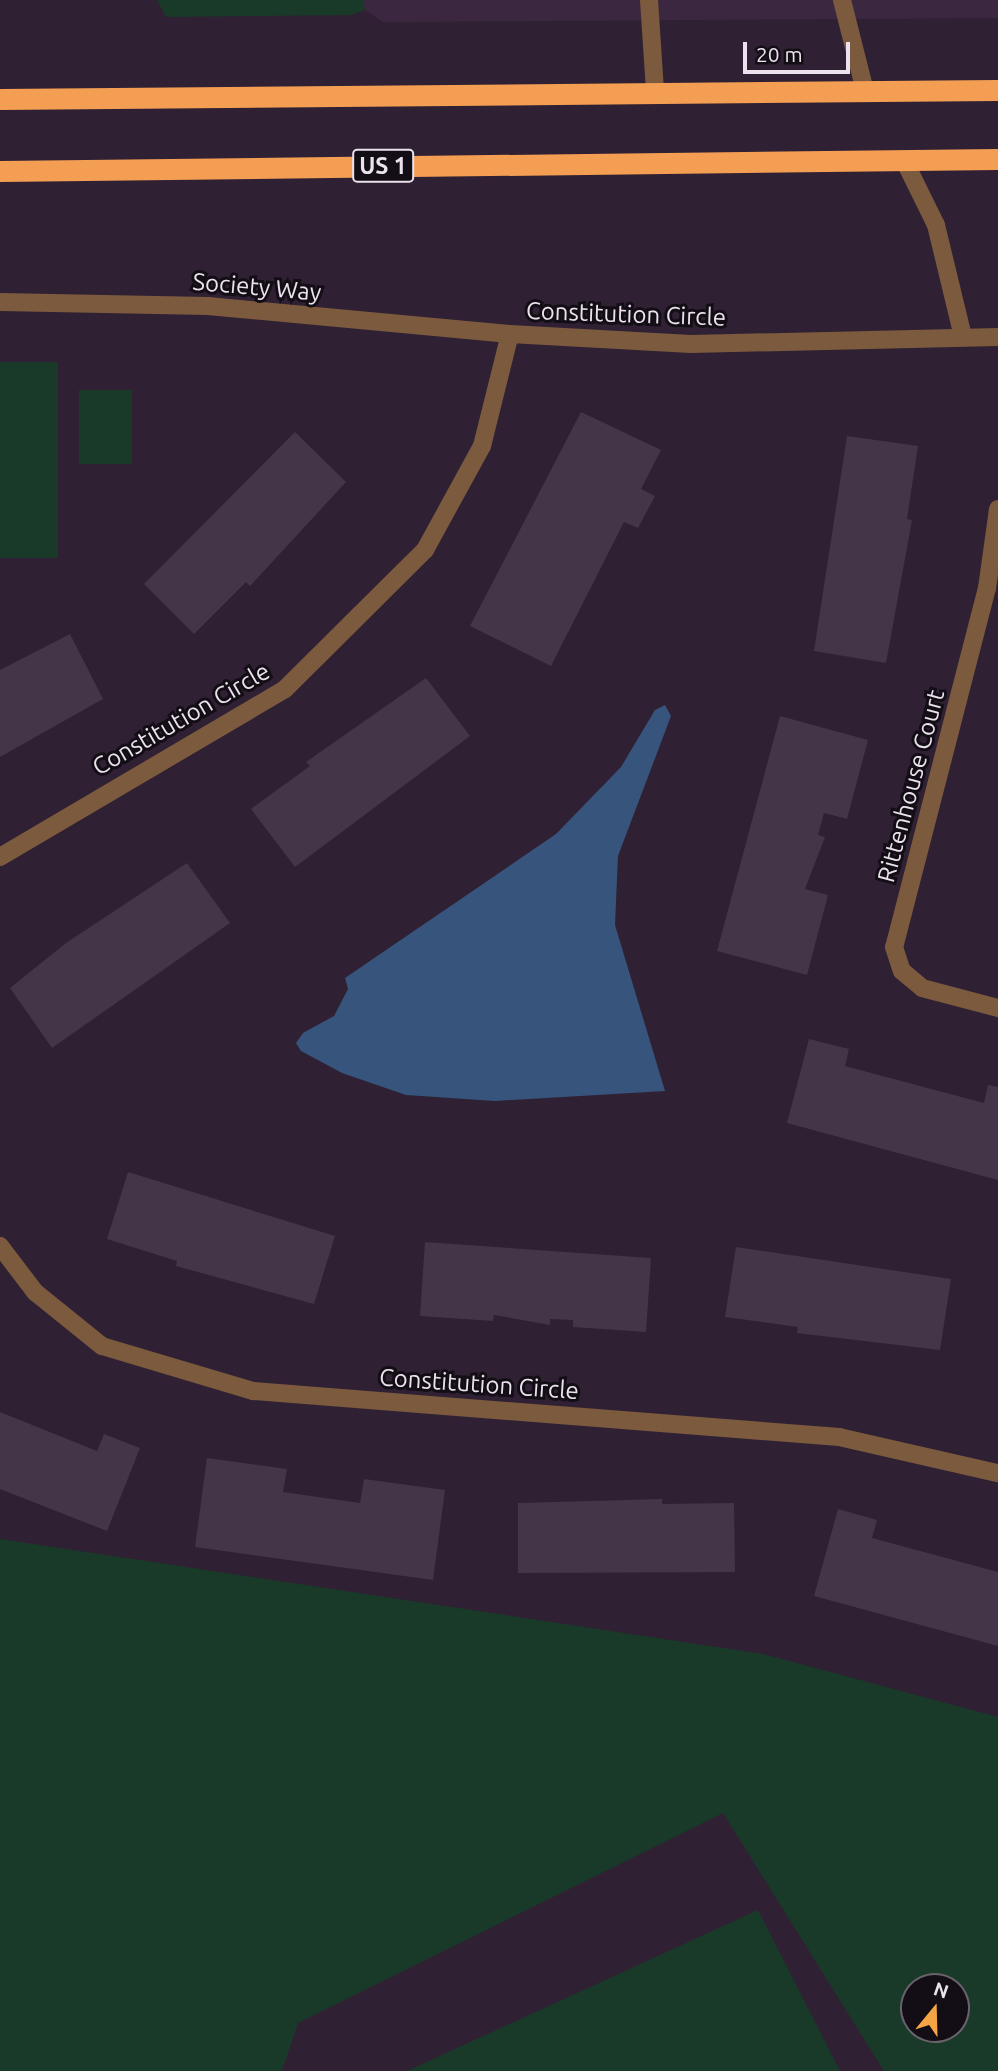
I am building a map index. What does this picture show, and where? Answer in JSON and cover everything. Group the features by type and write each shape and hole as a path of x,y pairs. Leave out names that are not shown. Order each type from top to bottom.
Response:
{"highway":[{"path":"0,99 656,90 998,90"},
{"name":"US 1","path":"0,171 998,159"}],"street":[{"path":"649,0 656,90"},
{"path":"842,0 865,91"},
{"path":"904,160 939,235 962,337"},
{"name":"Society Way","path":"0,302 208,306 510,334"},
{"name":"Constitution Circle","path":"0,857 285,689 425,550 482,446 510,334 691,344 998,337"},
{"name":"Rittenhouse Court","path":"998,509 987,588 894,947 902,971 922,988 998,1008"},
{"name":"Constitution Circle","path":"0,1246 35,1292 102,1346 253,1391 839,1437 998,1473"}],"shaded area":[{"path":"363,0 998,0 998,18 383,22 365,10"}],"green space":[{"path":"157,0 363,0 365,10 351,15 166,17"},
{"path":"0,362 58,362 58,558 0,558"},
{"path":"79,390 132,390 132,464 79,464"},
{"path":"0,1539 763,1654 998,1717 998,2071 884,2071 723,1813 298,2023 282,2071 0,2071"},
{"path":"758,1910 840,2071 407,2071"}],"water":[{"path":"665,705 671,716 618,856 615,925 665,1091 495,1101 406,1095 342,1073 301,1051 296,1043 303,1033 334,1016 348,989 345,978 556,834 621,767 655,710"}],"building":[{"path":"581,412 661,450 641,489 655,496 638,528 624,522 551,666 470,626"},
{"path":"295,432 346,482 250,586 246,582 194,634 144,584"},
{"path":"847,436 918,446 907,519 912,520 886,663 814,651"},
{"path":"70,634 103,699 0,757 0,670"},
{"path":"426,678 470,736 295,867 251,809 310,766 306,762"},
{"path":"780,716 868,740 847,819 824,813 818,835 825,837 805,889 828,895 807,975 717,951"},
{"path":"187,863 230,923 52,1048 10,988 66,943"},
{"path":"809,1039 849,1049 845,1066 984,1103 988,1085 998,1087 998,1180 787,1123"},
{"path":"128,1172 335,1236 314,1304 176,1266 177,1261 107,1239"},
{"path":"425,1242 651,1258 646,1332 573,1327 573,1320 550,1319 550,1325 494,1315 493,1321 420,1316"},
{"path":"736,1247 951,1279 940,1350 797,1333 798,1327 725,1317"},
{"path":"0,1412 97,1451 104,1434 140,1448 107,1531 0,1489"},
{"path":"207,1458 287,1469 283,1492 360,1503 364,1479 445,1490 433,1580 195,1547"},
{"path":"662,1499 662,1504 734,1503 735,1572 518,1573 518,1503"},
{"path":"838,1509 877,1520 872,1538 998,1572 998,1646 814,1596"}]}
